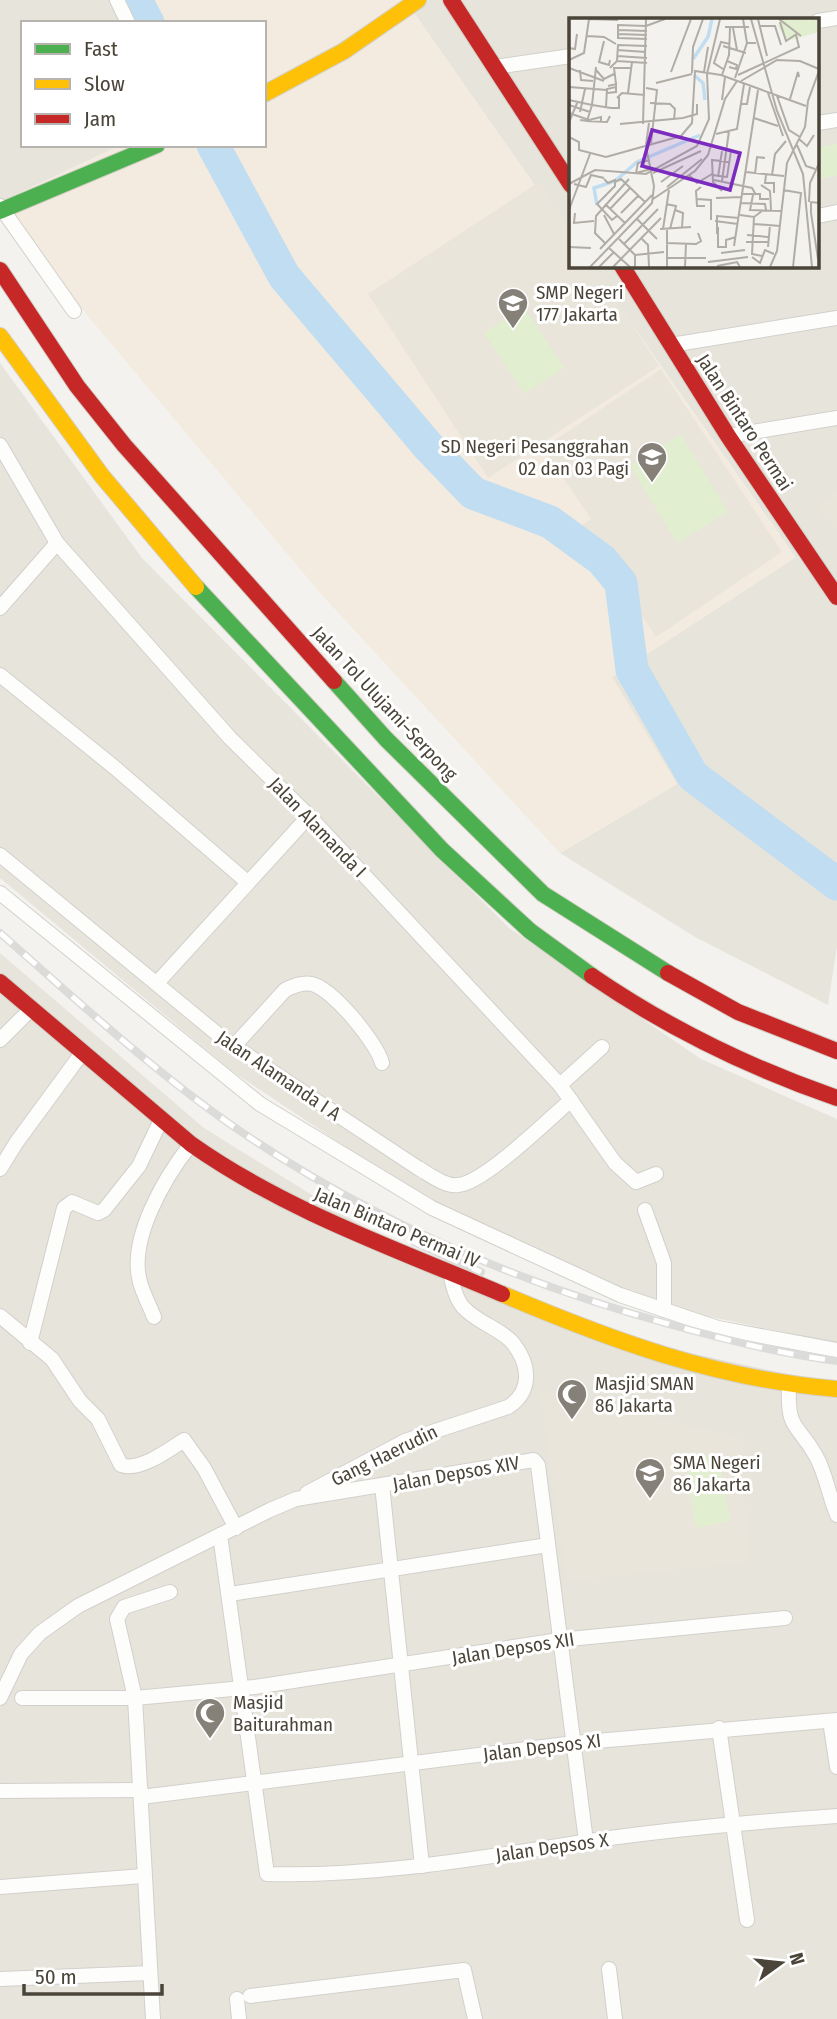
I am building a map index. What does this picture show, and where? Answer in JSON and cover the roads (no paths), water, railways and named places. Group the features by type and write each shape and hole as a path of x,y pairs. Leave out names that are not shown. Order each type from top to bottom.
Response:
{"main road":[{"path":"266,93 308,74 367,39 418,0"},
{"path":"451,0 495,67 564,161 569,178"},
{"path":"1,209 152,147"},
{"name":"Jalan Bintaro Permai","path":"623,268 727,436 837,597"},
{"name":"Jalan Tol Ulujami–Serpong","path":"0,270 77,386 197,529 386,739 543,894 652,965 738,1012 837,1051"},
{"path":"0,336 45,404 100,472 260,657 495,901 576,964 653,1013 748,1064 837,1098"},
{"name":"Jalan Bintaro Permai IV","path":"0,982 160,1120 219,1165 279,1200 610,1339 690,1365 789,1385 837,1390"}],"street":[{"path":"117,0 127,21"},
{"path":"495,67 569,56"},
{"path":"1,209 74,311"},
{"path":"671,345 837,317"},
{"path":"727,436 837,418"},
{"name":"Jalan Alamanda I","path":"0,445 57,543 230,738 309,816 560,1086 625,1174 636,1182 656,1174"},
{"path":"0,608 57,543"},
{"path":"0,675 114,767 246,881"},
{"path":"157,983 246,881 309,816"},
{"name":"Jalan Alamanda I A","path":"0,855 234,1046 418,1168 451,1185 464,1184 506,1157 571,1100"},
{"path":"0,893 260,1104 432,1208 620,1295 718,1328 837,1350"},
{"path":"234,1046 285,990 296,985 313,984 327,993 375,1043 382,1063"},
{"path":"0,1040 31,1009"},
{"path":"560,1086 602,1047"},
{"path":"0,1169 82,1054"},
{"path":"30,1343 64,1208 72,1202 98,1213 104,1210 139,1166 160,1120"},
{"path":"154,1317 139,1281 138,1245 148,1216 191,1144"},
{"path":"645,1210 664,1264 664,1310"},
{"name":"Gang Haerudin","path":"296,1499 405,1441 508,1407 518,1401 528,1380 525,1367 512,1342 462,1306 450,1272"},
{"path":"0,1316 52,1359 125,1466 139,1464 184,1440 204,1468 236,1528"},
{"path":"789,1385 788,1404 794,1429 816,1456 837,1515"},
{"name":"Jalan Depsos XIV","path":"0,1698 22,1654 40,1633 111,1587 296,1499 534,1460 538,1465 548,1545"},
{"path":"382,1485 393,1569 422,1866"},
{"path":"220,1535 256,1782"},
{"path":"229,1594 548,1545 586,1841"},
{"path":"153,2019 135,1698 117,1619 118,1611 139,1600 170,1592"},
{"name":"Jalan Depsos XII","path":"22,1698 135,1698 242,1688 559,1640 785,1618"},
{"path":"833,1721 837,1767"},
{"name":"Jalan Depsos XI","path":"0,1791 141,1793 256,1782 574,1743 719,1728 833,1721"},
{"path":"719,1728 747,1920"},
{"name":"Jalan Depsos X","path":"256,1782 267,1874 319,1875 422,1866 586,1841 734,1824 837,1816"},
{"path":"0,1887 143,1876"},
{"path":"609,1969 615,2019"},
{"path":"239,2019 243,1998 464,1970 475,2019"},
{"path":"0,1979 150,1973"}],"waterway":[{"path":"136,0 147,21"},
{"path":"214,147 284,276 428,446 473,493 550,522 602,560 621,583 632,670 693,776 837,884"}],"railway":[{"path":"0,933 117,1036 208,1109 290,1163 394,1221 502,1269 558,1290 733,1341 837,1361"},
{"path":"414,1242 481,1272"}],"place":[{"name":"SMP Negeri 177 Jakarta","path":"513,330"},
{"name":"SD Negeri Pesanggrahan 02 dan 03 Pagi","path":"652,484"},
{"name":"Masjid SMAN 86 Jakarta","path":"572,1421"},
{"name":"SMA Negeri 86 Jakarta","path":"650,1500"},
{"name":"Masjid Baiturahman","path":"210,1740"}]}
